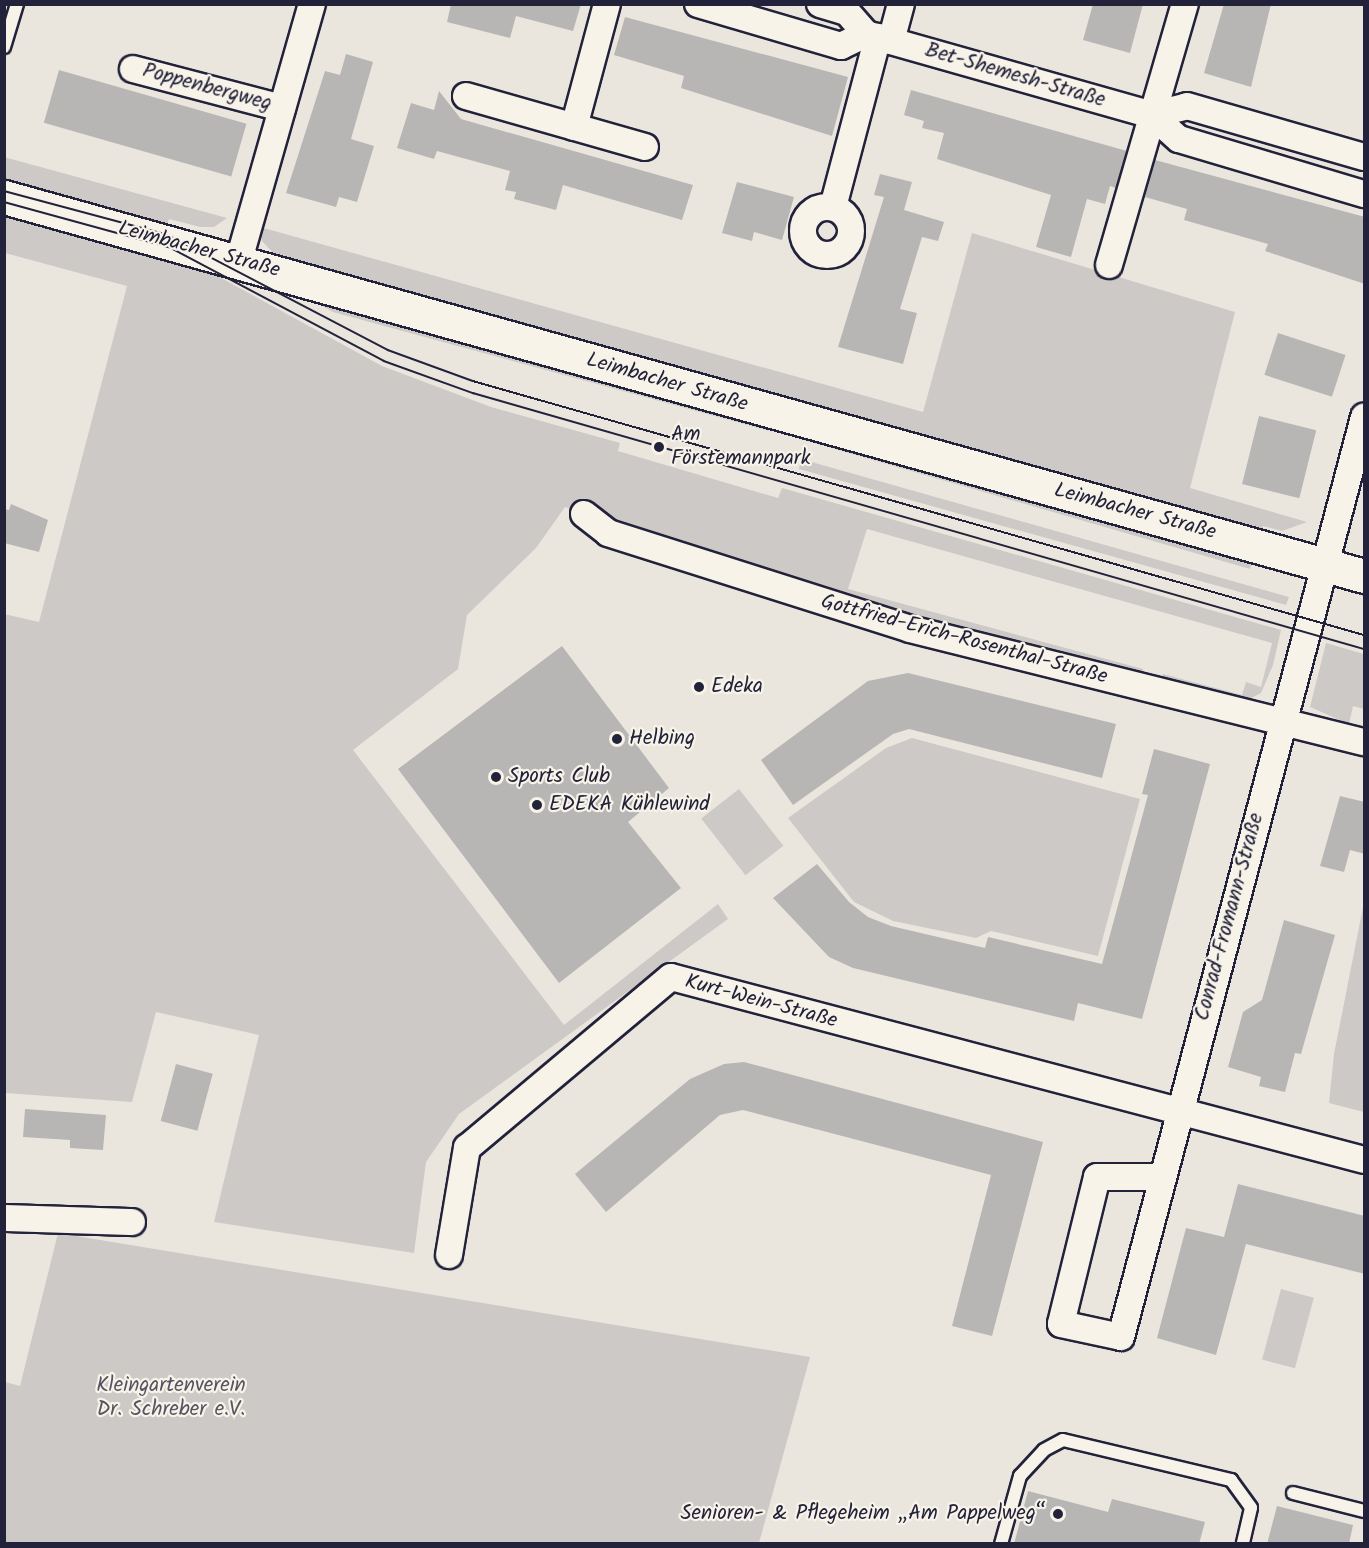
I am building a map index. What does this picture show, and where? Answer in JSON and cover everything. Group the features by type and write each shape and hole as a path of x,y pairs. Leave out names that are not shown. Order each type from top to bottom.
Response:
{"street":[{"name":"Poppenbergweg","path":"239,260 312,4"},
{"path":"574,126 607,4"},
{"path":"698,4 841,46 878,37"},
{"path":"820,4 847,12 878,37"},
{"path":"833,207 878,37 901,4"},
{"path":"1109,265 1185,4"},
{"name":"Bet-Shemesh-Straße","path":"878,37 1152,115 1179,139 1365,194"},
{"name":"Poppenbergweg","path":"133,69 282,108"},
{"path":"466,96 645,147"},
{"path":"1152,115 1186,106 1365,157"},
{"name":"Leimbacher Straße","path":"4,197 239,260 1365,576"},
{"name":"Conrad-Fromann-Straße","path":"1161,1177 1097,1177 1061,1324 1121,1337 1322,564 1365,417"},
{"name":"Gottfried-Erich-Rosenthal-Straße","path":"584,514 608,533 910,629 1282,723"},
{"path":"1282,723 1365,742"},
{"name":"Kurt-Wein-Straße","path":"449,1255 467,1148 671,977 1179,1112"},
{"path":"1179,1112 1365,1160"},
{"path":"4,1218 132,1222"}],"lane":[{"path":"4,47 17,4"},
{"path":"1001,1544 1020,1476 1037,1455 1063,1440 1231,1480 1251,1508 1243,1544"},
{"path":"1293,1493 1365,1511"}],"green space":[{"path":"4,157 227,218 214,227 200,227 169,219 166,227 5,181"},
{"path":"5,211 192,262 382,366 491,407 620,443 618,451 778,498 782,488 1281,630 1273,665 1261,693 1249,699 1235,700 1161,681 1163,674 1242,695 1246,682 1261,687 1272,643 867,529 848,589 1143,669 1141,676 846,598 565,507 536,548 467,615 458,669 353,750 564,1025 718,904 728,919 459,1114 426,1162 414,1253 214,1222 259,1035 156,1012 132,1102 5,1093 4,614 39,622 127,286 5,253"},
{"path":"260,227 923,412 972,233 1235,312 1190,488 1307,522 1282,531 1263,526 1260,535 300,266 275,255 262,241"},
{"path":"284,284 681,399 773,432 333,312"},
{"path":"790,436 850,452 916,462 1253,558 1250,569"},
{"path":"801,459 1289,597 1286,605 799,469"},
{"path":"1326,643 1364,654 1364,709 1353,706 1349,724 1310,707"},
{"path":"912,738 1140,799 1098,956 991,931 976,938 893,921 854,902 788,818 886,748"},
{"path":"739,789 783,846 746,875 701,819"},
{"path":"1364,902 1364,1112 1329,1103 1334,1054"},
{"name":"Kleingartenverein Dr. Schreber e.V.","path":"58,1233 810,1357 759,1543 5,1543 5,1382 20,1386"},
{"path":"1281,1289 1314,1298 1295,1368 1262,1360"}],"building":[{"path":"451,4 581,4 573,31 516,16 510,38 447,22"},
{"path":"1093,4 1143,4 1130,53 1083,40"},
{"path":"1224,4 1271,4 1251,87 1204,73"},
{"path":"625,17 848,77 832,136 681,88 684,76 614,55"},
{"path":"346,54 373,62 351,139 374,146 357,202 339,197 336,207 286,193 325,71 340,75"},
{"path":"59,70 246,124 231,177 44,123"},
{"path":"911,90 1127,151 1116,188 1110,186 1105,204 1087,199 1071,257 1036,247 1051,195 937,159 944,133 922,128 924,121 904,115"},
{"path":"439,91 461,119 693,185 682,220 563,185 556,210 514,199 516,192 505,190 510,171 437,151 434,159 397,148 411,103 434,110"},
{"path":"1155,160 1365,217 1365,284 1265,251 1268,244 1184,220 1187,209 1145,197"},
{"path":"880,174 912,182 904,210 944,222 938,241 922,237 900,309 917,313 903,364 838,347 884,197 874,195"},
{"path":"737,182 794,197 782,240 754,232 752,241 722,233"},
{"path":"1278,333 1346,355 1332,397 1264,375"},
{"path":"1259,416 1316,430 1299,498 1242,484"},
{"path":"11,504 48,520 39,552 4,543 4,509 9,510"},
{"name":"EDEKA Kühlewind","path":"562,646 669,788 628,822 681,888 559,983 398,769"},
{"path":"908,673 1116,724 1102,778 909,729 893,734 793,805 761,760 868,681"},
{"path":"1154,749 1210,764 1142,1019 1078,1003 1074,1021 853,968 829,957 773,898 817,864 849,902 868,917 891,926 985,948 988,937 1102,964 1148,795 1142,794"},
{"path":"1340,796 1365,802 1365,854 1350,850 1344,872 1320,866"},
{"path":"1284,920 1335,935 1301,1054 1295,1053 1285,1092 1259,1086 1261,1077 1228,1067 1243,1012 1262,1000"},
{"path":"744,1062 1043,1142 992,1336 952,1326 991,1175 743,1110 720,1115 606,1212 575,1174 690,1079 724,1064"},
{"path":"176,1064 213,1074 197,1131 161,1121"},
{"path":"25,1109 106,1115 103,1150 70,1148 70,1140 23,1137"},
{"path":"1238,1184 1365,1216 1365,1274 1246,1244 1216,1355 1157,1338 1186,1228 1224,1237"},
{"path":"1028,1491 1108,1512 1112,1499 1205,1522 1199,1544 1014,1544"},
{"path":"1277,1506 1353,1525 1349,1544 1267,1544"}],"tram line":[{"path":"4,191 168,235 388,350 473,381 1364,635"},
{"path":"4,202 169,247 384,361 473,393 1364,649"}],"place":[{"name":"Am Förstemannpark","path":"659,447"},
{"name":"Edeka","path":"699,687"},
{"name":"Helbing","path":"617,739"},
{"name":"Sports Club","path":"496,777"},
{"name":"EDEKA Kühlewind","path":"537,805"},
{"name":"Senioren- & Pflegeheim „Am Pappelweg“","path":"1058,1514"}]}
